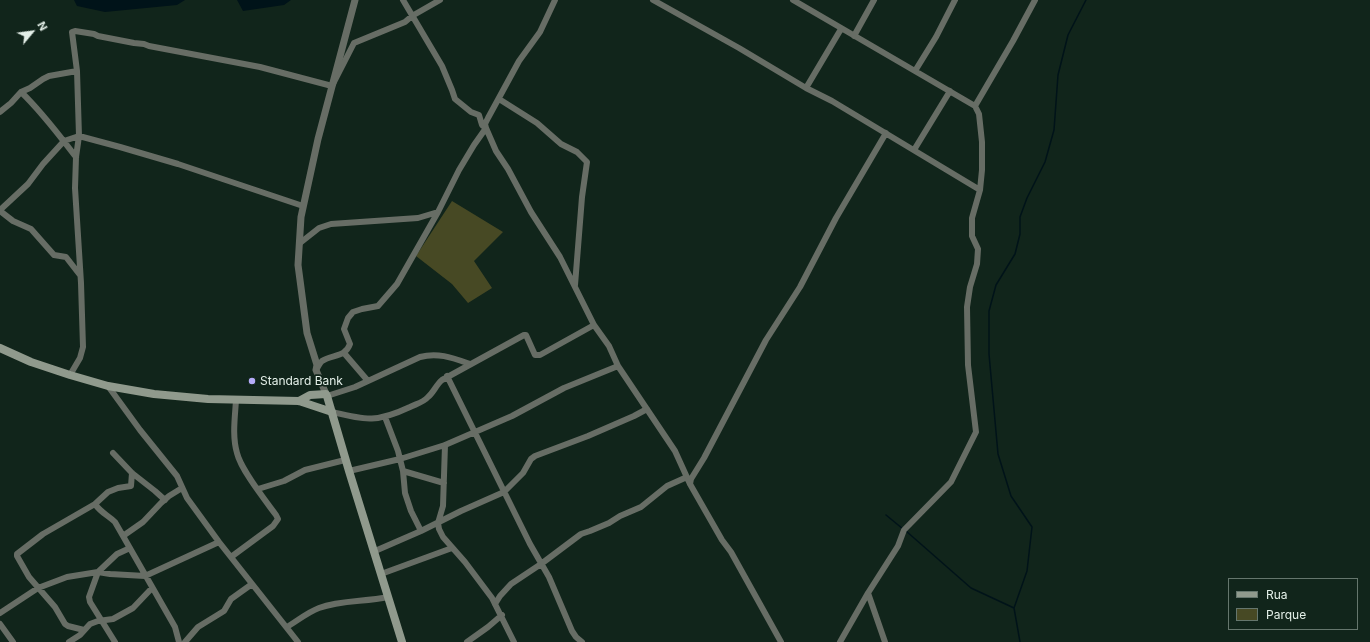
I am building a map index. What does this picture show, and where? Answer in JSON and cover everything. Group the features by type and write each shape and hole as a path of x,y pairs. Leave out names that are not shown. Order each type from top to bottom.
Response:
{"main road":[{"path":"0,348 31,362 108,386 154,394 236,400 299,401 332,412"},
{"path":"299,401 310,395 327,395 402,642"}],"street":[{"path":"355,0 318,139 301,217 298,265 307,333 316,370 327,395 368,381 420,357 429,355 450,357 470,364"},
{"path":"403,0 442,66 452,90 454,100 471,112 478,114 482,125 486,128"},
{"path":"332,86 354,43 405,22 412,16 440,0"},
{"path":"555,0 540,32 519,61 485,124 486,128 496,151 508,169 535,218 552,243 594,325 609,346 618,366 675,451 690,484 722,540 731,552 781,642"},
{"path":"653,0 739,48 806,88 832,101 980,190"},
{"path":"793,0 975,106 979,114 982,142 980,190 972,218 972,236 978,249 977,264 970,287 967,307 968,365 976,432 951,482 904,530 898,546 868,593 840,642"},
{"path":"854,36 874,0"},
{"path":"915,71 936,37 955,0"},
{"path":"975,106 1035,0"},
{"path":"806,88 842,29"},
{"path":"70,375 80,358 83,347 75,188 78,136 77,71 72,33 74,31 260,67 332,86"},
{"path":"0,112 11,104 21,92 49,76 77,71"},
{"path":"914,150 950,91"},
{"path":"21,92 46,117 55,132 64,141 76,158"},
{"path":"499,99 537,123 561,144 577,152 587,162 582,197 575,286"},
{"path":"316,370 322,362 344,353 347,350 350,344 344,329 348,318 353,312 378,306 397,284 438,212 459,170 474,144 486,128"},
{"path":"690,484 691,479 704,458 766,340 800,288 836,218 886,133"},
{"path":"80,275 66,257 54,255 31,229 13,221 0,210 28,184 43,164 64,141 78,136 120,146 178,164 303,206"},
{"path":"300,244 319,228 331,224 418,218 438,212"},
{"path":"332,412 359,418 372,419 385,417 422,402 428,398 437,384 447,376 524,335 526,335 535,354 540,355 594,325"},
{"path":"344,353 368,381"},
{"path":"349,471 400,459 445,445 512,416 564,388 618,366"},
{"path":"447,376 504,492 554,588 572,631 582,642"},
{"path":"108,386 140,430 177,476 187,498 219,542 298,642"},
{"path":"231,557 273,526 278,519 244,468 237,454 235,442 236,400"},
{"path":"374,551 421,531 504,492 523,473 531,459 535,456 588,436 647,409"},
{"path":"385,417 398,451 403,471 405,493 411,511 421,531"},
{"path":"445,445 443,506 438,523 443,537 473,572 495,604 514,642"},
{"path":"113,453 132,473 165,500"},
{"path":"258,489 284,481 305,470 346,460"},
{"path":"403,471 444,483"},
{"path":"84,630 68,626 29,577 17,554 43,534 95,504 108,492 118,488 131,486 132,473"},
{"path":"495,604 511,584 581,534 641,508 667,486 687,478"},
{"path":"123,536 143,522 165,500 182,488"},
{"path":"95,504 102,514 111,518 115,522 175,627 179,642"},
{"path":"0,613 38,588 67,577 98,572 145,576 219,542"},
{"path":"115,642 90,602 89,597 98,572 117,554 130,548"},
{"path":"381,574 452,548"},
{"path":"185,642 198,627 224,611 231,599 252,584"},
{"path":"69,642 80,635 90,624 113,620 133,608 152,588"},
{"path":"868,593 885,642"},
{"path":"287,627 318,608 339,603 376,600 388,597"},
{"path":"466,642 502,616"},
{"path":"0,624 12,642"}],"green space":[{"path":"452,201 503,232 474,261 492,288 468,303 452,284 416,256"}],"shaded area":[{"path":"74,0 185,0 177,5 105,12 77,6"},
{"path":"237,0 291,0 284,5 243,11"}],"waterway":[{"path":"1020,642 1014,608 1027,571 1032,527 1011,496 998,454 989,354 989,311 996,285 1015,254 1020,234 1020,217 1027,198 1045,162 1054,130 1058,75 1068,35 1086,0"},
{"path":"886,515 903,529"},
{"path":"906,531 971,588 1014,608"}],"place":[{"name":"Standard Bank","path":"252,381"}]}
